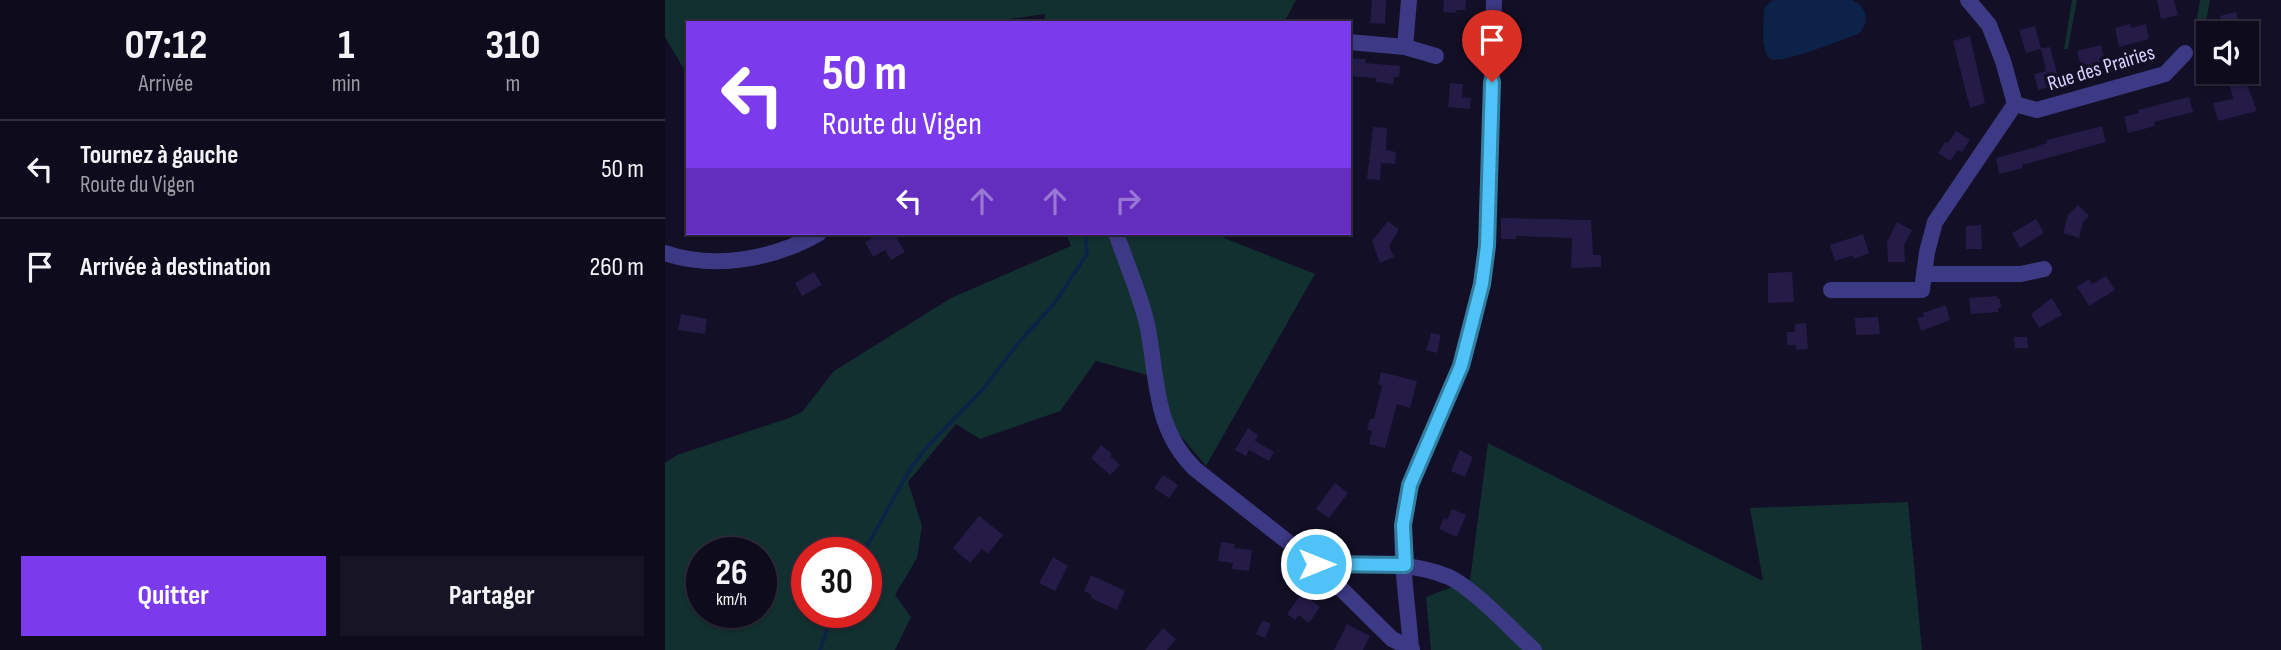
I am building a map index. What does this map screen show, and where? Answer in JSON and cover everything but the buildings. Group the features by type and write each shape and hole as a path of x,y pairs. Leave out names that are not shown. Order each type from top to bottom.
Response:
{"street":[{"path":"1405,47 1409,0"},
{"path":"1412,649 1403,525 1410,485 1461,366 1483,276 1487,246 1494,0"},
{"path":"1832,290 1922,290 1927,252 1935,222 2015,104 1989,25 1968,0"},
{"path":"1351,42 1405,47 1436,55"},
{"name":"Rue des Prairies","path":"2015,104 2037,110 2165,74 2185,53"},
{"path":"665,253 683,259 729,260 769,255 815,235"},
{"path":"1116,235 1146,322 1160,407 1181,454 1195,469 1316,564 1392,639 1412,649"},
{"path":"1924,274 2021,274 2044,269"},
{"path":"1316,564 1405,565 1450,578 1467,588 1534,650"}],"green space":[{"path":"665,0 1296,0 1285,21 1044,21 1045,14 996,21 686,21 686,73 665,37"},
{"path":"2072,0 2077,0 2068,49 2064,49"},
{"path":"2200,0 2210,0 2206,21 2196,21"},
{"path":"1067,235 1222,235 1315,274 1206,466 1174,428 1162,379 1096,361 1060,411 980,439 956,424 908,482 922,526 917,558 895,595 911,617 895,650 665,650 665,463 677,455 802,412 834,371 951,298 1071,246"},
{"path":"1488,443 1763,581 1750,508 1908,502 1922,650 1431,650 1426,597 1470,580"}],"water":[{"path":"1852,0 1864,11 1865,25 1858,34 1774,60 1766,53 1763,27 1764,9 1771,1"}],"waterway":[{"path":"872,537 912,466 984,388 1020,341 1054,304 1087,254 1085,235"},
{"path":"820,650 828,628"}],"route":[{"path":"1316,564 1405,565 1403,525 1410,485 1461,366 1482,284 1487,246 1492,82"}]}
